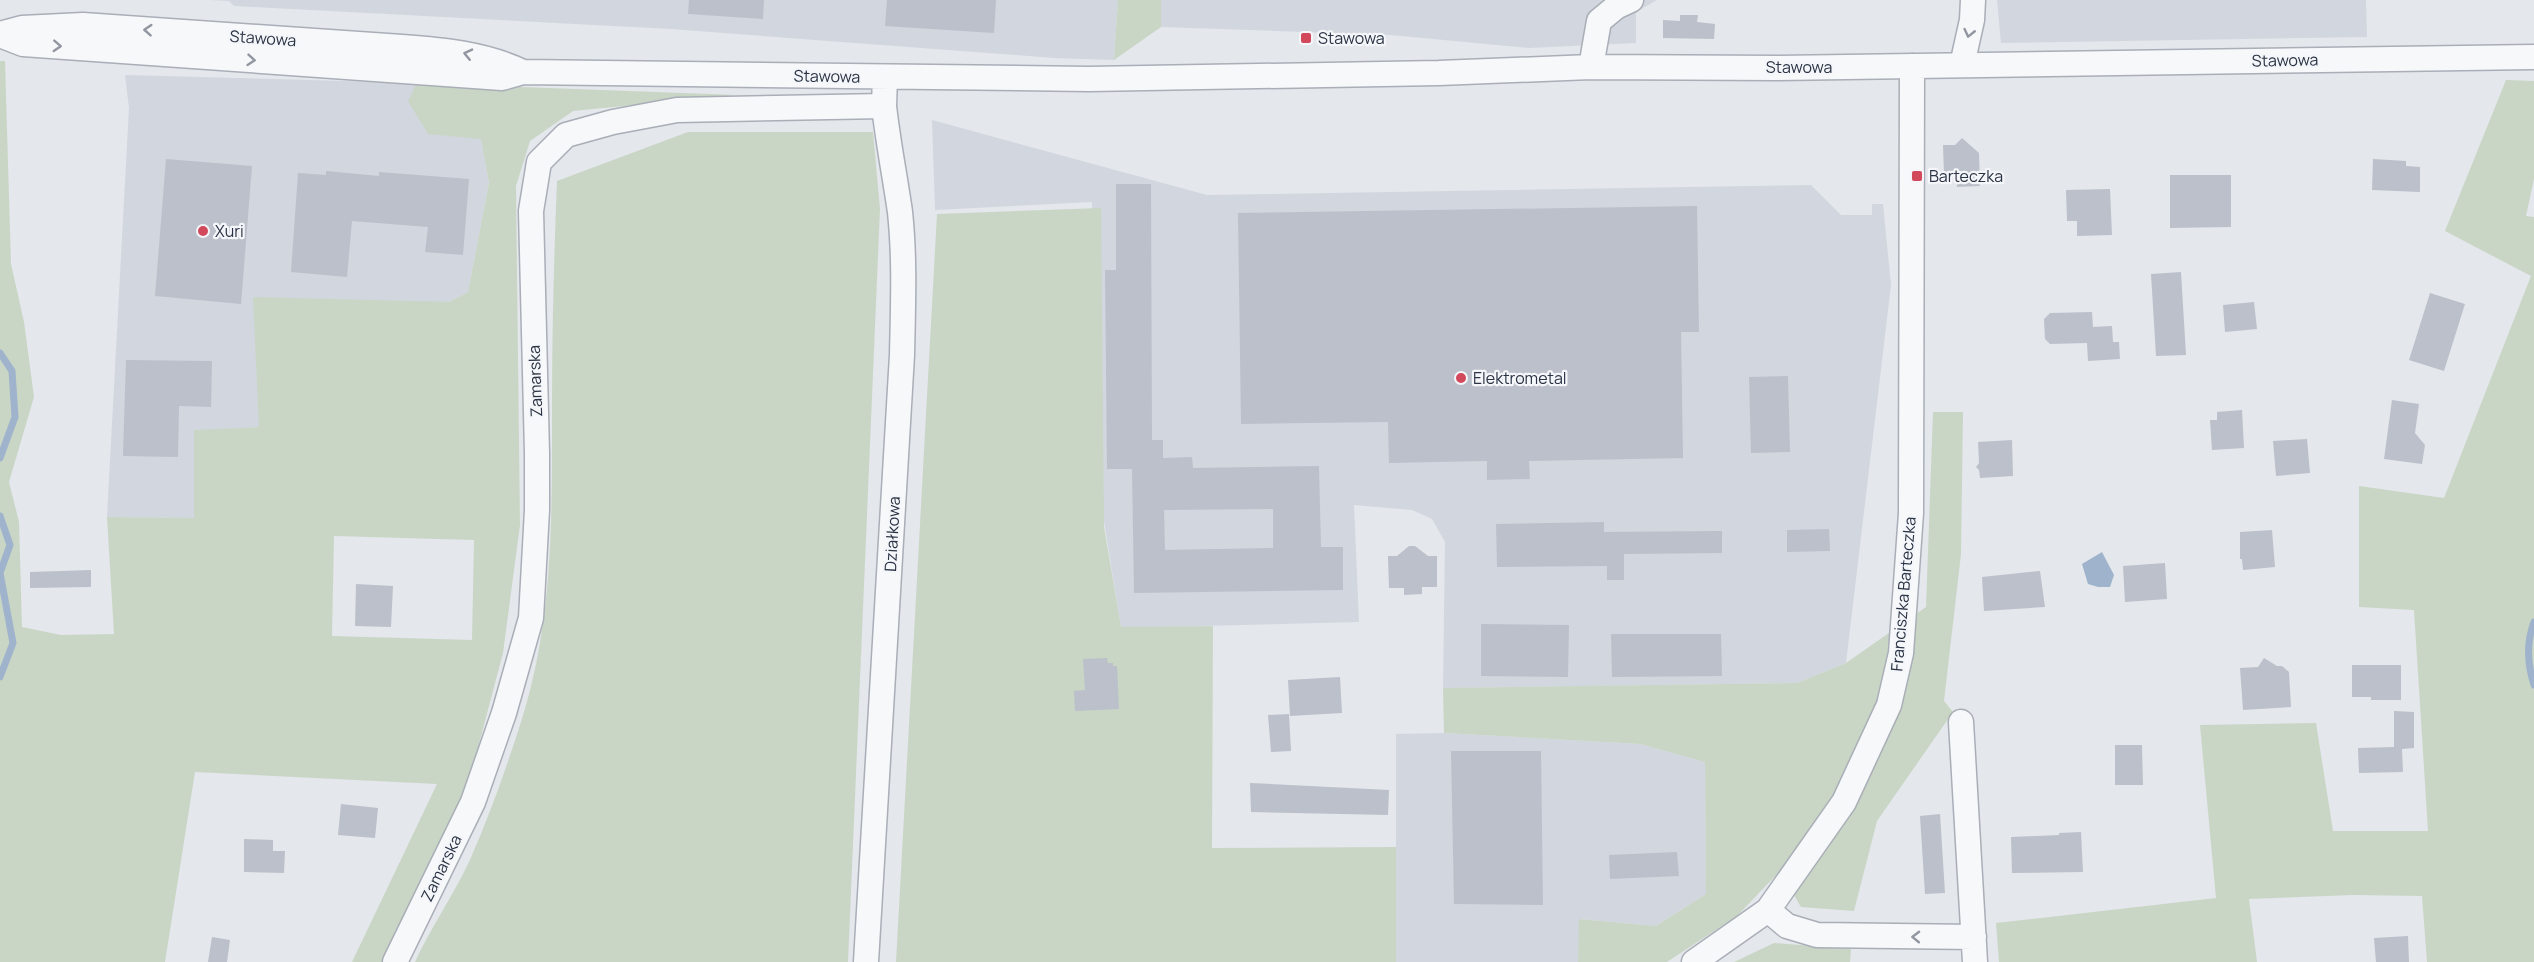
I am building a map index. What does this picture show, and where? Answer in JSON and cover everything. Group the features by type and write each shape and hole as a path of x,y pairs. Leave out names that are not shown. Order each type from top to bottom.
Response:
{"street":[{"path":"1591,67 1599,21 1616,7 1631,0"},
{"path":"1962,64 1972,20 1973,0"},
{"name":"Stawowa","path":"0,35 22,28 83,25 227,35 453,51 504,63 523,72"},
{"name":"Stawowa","path":"0,35 23,44 502,78 523,72 1089,79 1439,73 1591,67 1777,68 2534,57"},
{"path":"151,52 227,35"},
{"name":"Franciszka Barteczka","path":"1694,962 1768,910 1844,802 1889,705 1901,653 1911,513 1912,66"},
{"path":"884,106 885,77"},
{"name":"Zamarska","path":"394,962 473,802 504,713 531,618 537,464 531,211 539,162 566,135 677,110 884,106"},
{"name":"Działkowa","path":"866,962 902,355 903,260 900,211 884,106"},
{"path":"1961,722 1975,962"},
{"path":"1768,910 1787,926 1817,935 1974,937"}],"shaded area":[{"path":"210,0 1118,0 1114,60 1054,58 671,29 234,6 229,1"},
{"path":"1161,0 1657,0 1636,12 1636,43 1529,48 1391,35 1161,27"},
{"path":"1997,0 2366,0 2367,37 2001,43"},
{"path":"125,75 417,83 481,139 489,183 468,292 449,302 259,427 194,431 195,518 107,517 129,108"},
{"path":"932,120 1207,195 1811,185 1841,215 1872,215 1872,204 1883,204 1891,285 1846,663 1797,683 1443,688 1445,542 1432,519 1412,510 1354,505 1359,622 1121,628 1096,471 1092,202 935,210"},
{"path":"1444,733 1640,744 1705,762 1706,894 1656,926 1580,919 1578,962 1396,962 1396,734"}],"green space":[{"path":"1118,0 1161,0 1161,27 1114,60"},
{"path":"0,61 5,61 11,264 24,322 34,397 9,482 19,522 22,627 61,635 114,634 107,517 194,518 194,430 259,427 253,297 449,302 468,292 489,183 481,139 428,134 408,101 417,83 736,95 573,111 530,141 516,186 520,525 503,653 470,778 383,962 352,962 437,784 195,772 165,962 0,962","holes":["334,536 474,540 472,640 332,636"]},
{"path":"2506,80 2534,81 2534,179 2526,216 2534,217 2534,962 2427,962 2422,896 2353,895 2249,899 2257,962 1999,962 1996,923 2216,898 2200,725 2316,723 2333,831 2428,831 2414,610 2359,607 2359,486 2444,498 2531,276 2445,231"},
{"path":"688,132 873,132 880,209 848,962 415,962 463,875 483,828 521,722 540,644 551,527 557,181"},
{"path":"1101,208 1104,527 1121,627 1213,626 1212,848 1396,847 1396,962 896,962 937,214"},
{"path":"1933,412 1963,412 1961,554 1944,701 1953,712 1877,821 1854,911 1801,907 1780,871 1737,916 1667,962 1578,962 1579,919 1656,926 1706,894 1705,762 1640,744 1444,733 1443,688 1797,683 1846,663 1926,607"},
{"path":"1774,943 1851,949 1850,962 1734,962"}],"water":[{"path":"2102,552 2114,575 2110,587 2088,584 2082,564"}],"building":[{"path":"689,0 764,0 763,19 688,14"},
{"path":"887,0 996,0 994,33 885,26"},
{"path":"1680,15 1698,15 1697,22 1715,24 1714,39 1663,38 1663,20 1680,21"},
{"path":"1962,138 1979,153 1980,186 1957,187 1957,174 1944,175 1943,145 1955,145"},
{"name":"Xuri","path":"166,159 252,166 241,304 155,296"},
{"path":"2373,159 2406,161 2406,166 2420,167 2420,192 2372,190"},
{"path":"326,171 379,176 379,172 469,179 463,255 425,252 428,227 352,221 347,277 291,272 298,173 326,175"},
{"path":"2170,175 2231,175 2231,227 2170,228"},
{"path":"1116,184 1151,184 1152,440 1163,440 1163,458 1192,457 1193,468 1319,466 1321,547 1343,547 1343,590 1134,593 1132,469 1107,469 1105,270 1116,270","holes":["1273,509 1273,548 1165,550 1164,510"]},
{"path":"2110,189 2112,235 2077,236 2077,221 2067,221 2066,190"},
{"name":"Elektrometal","path":"1697,206 1699,332 1681,332 1683,458 1529,461 1530,479 1487,480 1487,461 1389,463 1388,422 1241,424 1238,213"},
{"path":"2181,272 2186,355 2156,356 2151,274"},
{"path":"2430,293 2465,304 2444,371 2409,360"},
{"path":"2254,302 2257,329 2225,332 2223,305"},
{"path":"2092,312 2093,327 2112,326 2113,342 2119,342 2120,359 2088,361 2087,343 2050,344 2045,339 2044,319 2050,313"},
{"path":"126,360 212,361 211,407 179,406 178,457 123,456"},
{"path":"1788,376 1790,452 1751,453 1749,377"},
{"path":"2392,400 2419,404 2415,433 2425,445 2422,464 2384,459"},
{"path":"2242,410 2244,448 2212,450 2210,420 2217,420 2217,412"},
{"path":"2307,439 2310,473 2276,476 2273,441"},
{"path":"2012,440 2013,476 1980,478 1976,467 1979,463 1978,442"},
{"path":"1604,522 1604,532 1722,531 1722,553 1624,554 1624,580 1607,580 1607,566 1497,567 1496,524"},
{"path":"1829,529 1830,551 1787,552 1787,530"},
{"path":"2272,530 2275,567 2243,570 2242,559 2240,559 2240,532"},
{"path":"1409,546 1415,546 1428,556 1437,556 1437,587 1422,587 1422,594 1404,595 1404,588 1389,588 1388,556 1397,556"},
{"path":"2165,563 2167,599 2125,602 2123,566"},
{"path":"91,570 91,587 30,588 30,572"},
{"path":"2040,571 2045,607 1984,611 1982,577"},
{"path":"356,584 393,586 391,627 355,626"},
{"path":"1481,624 1569,625 1568,677 1481,676"},
{"path":"1611,634 1721,634 1722,676 1612,677"},
{"path":"1107,658 1108,663 1117,666 1119,709 1075,711 1074,691 1085,690 1083,659"},
{"path":"2264,658 2277,666 2282,666 2289,672 2291,707 2243,710 2240,668 2258,667"},
{"path":"2352,665 2401,665 2401,700 2371,700 2371,697 2352,697"},
{"path":"1340,677 1342,713 1290,716 1288,680"},
{"path":"2394,711 2414,712 2414,748 2402,749 2403,772 2359,773 2358,748 2394,747"},
{"path":"1289,714 1291,751 1271,752 1268,715"},
{"path":"2115,745 2142,745 2143,785 2115,785"},
{"path":"1451,751 1541,751 1543,905 1454,904"},
{"path":"1250,783 1389,790 1388,815 1251,812"},
{"path":"341,804 378,808 375,838 338,835"},
{"path":"1940,814 1945,893 1925,894 1920,816"},
{"path":"2081,832 2083,872 2012,873 2011,837"},
{"path":"244,839 273,840 273,851 285,851 284,873 244,872"},
{"path":"1677,852 1679,876 1610,879 1609,855"},
{"path":"2408,936 2409,962 2376,962 2374,938"},
{"path":"212,937 230,940 227,962 208,962"}],"waterway":[{"path":"0,353 12,371 15,417 0,458"},
{"path":"0,516 10,545 0,573 13,643 0,677"},
{"path":"2534,622 2528,653 2534,685"}],"place":[{"name":"Stawowa","path":"1306,38"},
{"name":"Barteczka","path":"1917,176"},
{"name":"Xuri","path":"203,231"},
{"name":"Elektrometal","path":"1461,378"}]}
